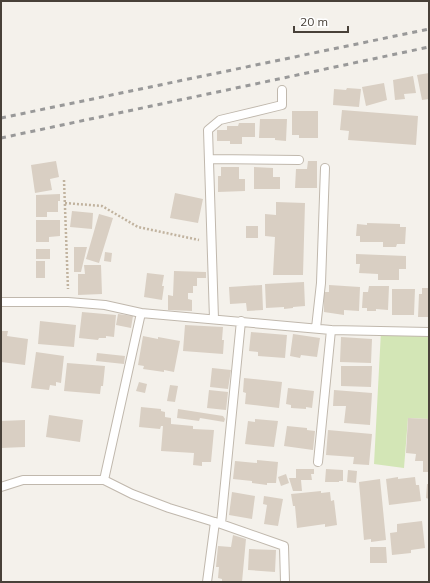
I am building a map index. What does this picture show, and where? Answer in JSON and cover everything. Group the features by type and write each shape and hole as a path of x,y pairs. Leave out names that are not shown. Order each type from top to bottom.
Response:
{"lane":[{"path":"214,319 208,130 220,120 282,105 282,90"},
{"path":"209,159 299,160"},
{"path":"316,328 321,283 325,168"},
{"path":"1,302 68,302 105,305 141,313 331,330 429,332"},
{"path":"104,480 141,313"},
{"path":"207,582 218,523 241,321"},
{"path":"318,462 331,330"},
{"path":"1,487 23,480 104,480 132,494 169,508 284,546 285,582"}],"path":[{"path":"64,180 68,302"},
{"path":"65,203 102,206 138,227 212,243"}],"green space":[{"path":"381,331 429,332 429,419 408,418 404,468 374,464"}],"building":[{"path":"429,73 429,99 422,100 417,75"},
{"path":"413,76 416,93 404,94 405,99 395,100 393,80"},
{"path":"384,83 387,100 366,106 362,87"},
{"path":"347,88 361,89 359,107 333,105 334,89 346,90"},
{"path":"342,110 418,116 416,145 348,140 349,131 340,130"},
{"path":"292,111 318,111 318,138 299,138 299,135 292,135"},
{"path":"260,119 287,119 286,141 275,140 275,138 259,138"},
{"path":"239,123 255,123 255,137 242,137 242,144 230,144 230,141 217,141 217,130 227,130 227,126 238,126"},
{"path":"56,161 59,177 50,179 52,190 35,193 31,165"},
{"path":"308,161 317,161 317,188 295,188 296,169 307,169"},
{"path":"221,167 239,167 239,179 245,179 245,191 218,192 218,176 221,176"},
{"path":"254,167 273,168 273,177 280,177 280,189 254,189"},
{"path":"175,193 203,199 198,223 170,218"},
{"path":"60,194 60,201 58,201 58,212 47,212 47,217 36,217 36,195"},
{"path":"276,202 305,203 303,275 273,275 275,237 265,236 265,214 276,215"},
{"path":"72,211 93,213 92,229 70,227"},
{"path":"99,214 113,218 99,263 86,259"},
{"path":"36,220 60,220 60,236 49,237 49,242 36,242"},
{"path":"367,223 400,224 400,227 406,227 405,244 397,244 396,247 383,247 383,242 360,242 360,236 356,236 357,224 367,225"},
{"path":"246,226 258,226 258,238 246,238"},
{"path":"74,247 87,247 81,272 74,272"},
{"path":"36,249 50,249 50,259 36,259"},
{"path":"105,252 112,253 111,262 104,261"},
{"path":"356,254 406,256 406,269 399,269 399,280 378,280 378,274 359,273 360,264 356,264"},
{"path":"36,261 45,261 45,278 36,278"},
{"path":"84,265 101,265 102,294 78,295 78,274 85,274"},
{"path":"174,271 206,272 206,278 197,278 197,286 193,286 193,293 188,293 188,299 192,300 192,311 168,310 168,295 173,296"},
{"path":"147,273 164,275 162,300 144,297"},
{"path":"304,282 305,306 284,309 284,307 266,308 265,284"},
{"path":"262,285 263,310 247,311 246,303 230,304 229,287"},
{"path":"329,285 360,287 359,311 344,310 344,315 324,312 324,292 329,292"},
{"path":"369,286 389,286 388,310 376,309 376,311 367,311 367,308 362,308 363,292 368,292"},
{"path":"422,288 429,288 429,317 418,317 419,294 422,294"},
{"path":"392,289 415,289 414,315 392,315"},
{"path":"82,312 116,315 114,337 106,336 106,338 99,338 98,340 79,338"},
{"path":"118,314 133,316 131,328 116,325"},
{"path":"40,321 76,325 74,347 38,344"},
{"path":"185,325 223,327 223,354 183,351"},
{"path":"1,331 8,331 7,336 28,339 25,365 1,362"},
{"path":"251,332 287,335 285,358 258,356 258,352 249,351"},
{"path":"293,334 320,338 317,357 301,355 300,358 290,356"},
{"path":"143,336 180,341 174,372 143,369 144,366 138,365"},
{"path":"341,337 372,339 371,363 340,362"},
{"path":"36,352 64,356 61,383 56,382 56,386 50,385 49,390 31,388"},
{"path":"97,353 125,356 124,364 96,361"},
{"path":"67,363 105,366 103,386 101,386 100,394 64,391"},
{"path":"341,366 372,366 371,387 341,386"},
{"path":"212,368 231,370 228,389 210,387"},
{"path":"244,378 282,382 279,408 245,404 246,393 243,392"},
{"path":"139,382 147,384 145,393 136,391"},
{"path":"170,385 178,386 175,402 167,401"},
{"path":"288,388 314,391 312,408 291,408 291,405 286,404"},
{"path":"209,390 228,392 226,410 207,408"},
{"path":"334,390 372,393 370,425 344,423 346,406 333,406"},
{"path":"141,407 161,409 161,411 165,412 165,417 171,418 171,424 193,426 193,429 214,430 211,462 202,462 202,466 193,465 194,453 161,451 163,426 161,426 160,429 139,427"},
{"path":"178,409 223,416 225,419 224,422 200,418 199,421 177,418"},
{"path":"49,415 83,420 80,442 46,437"},
{"path":"408,418 429,419 429,472 423,472 423,461 415,461 416,454 406,453"},
{"path":"255,419 278,421 274,447 245,444 248,421 255,422"},
{"path":"25,420 25,447 1,448 1,421"},
{"path":"287,426 307,428 307,430 315,431 313,450 284,446"},
{"path":"328,430 372,434 369,465 353,464 354,457 326,455"},
{"path":"257,460 278,462 276,483 267,483 267,485 252,483 252,481 233,479 235,461 257,463"},
{"path":"296,469 314,469 314,474 311,474 312,480 301,480 302,491 293,491 289,478 296,478"},
{"path":"326,469 343,470 343,481 325,482"},
{"path":"348,470 357,471 356,483 347,482"},
{"path":"286,474 289,483 281,486 278,477"},
{"path":"398,477 398,479 415,477 416,485 419,485 421,501 389,505 386,479"},
{"path":"380,479 386,540 371,542 371,539 364,540 359,482"},
{"path":"427,484 429,484 429,499 426,498"},
{"path":"321,491 321,493 330,492 331,501 334,500 337,525 325,527 325,524 297,528 295,506 293,506 291,494"},
{"path":"232,492 255,496 252,519 229,515"},
{"path":"264,496 283,499 278,526 264,524 267,505 263,504"},
{"path":"422,521 425,548 411,550 411,553 392,555 390,533 397,532 397,524"},
{"path":"233,535 246,539 242,582 222,582 222,579 218,578 219,567 216,567 218,546 231,547"},
{"path":"370,547 386,547 387,563 370,563"},
{"path":"249,549 276,550 275,572 248,570"}],"railway":[{"path":"1,118 429,29"},
{"path":"1,138 429,47"}]}
